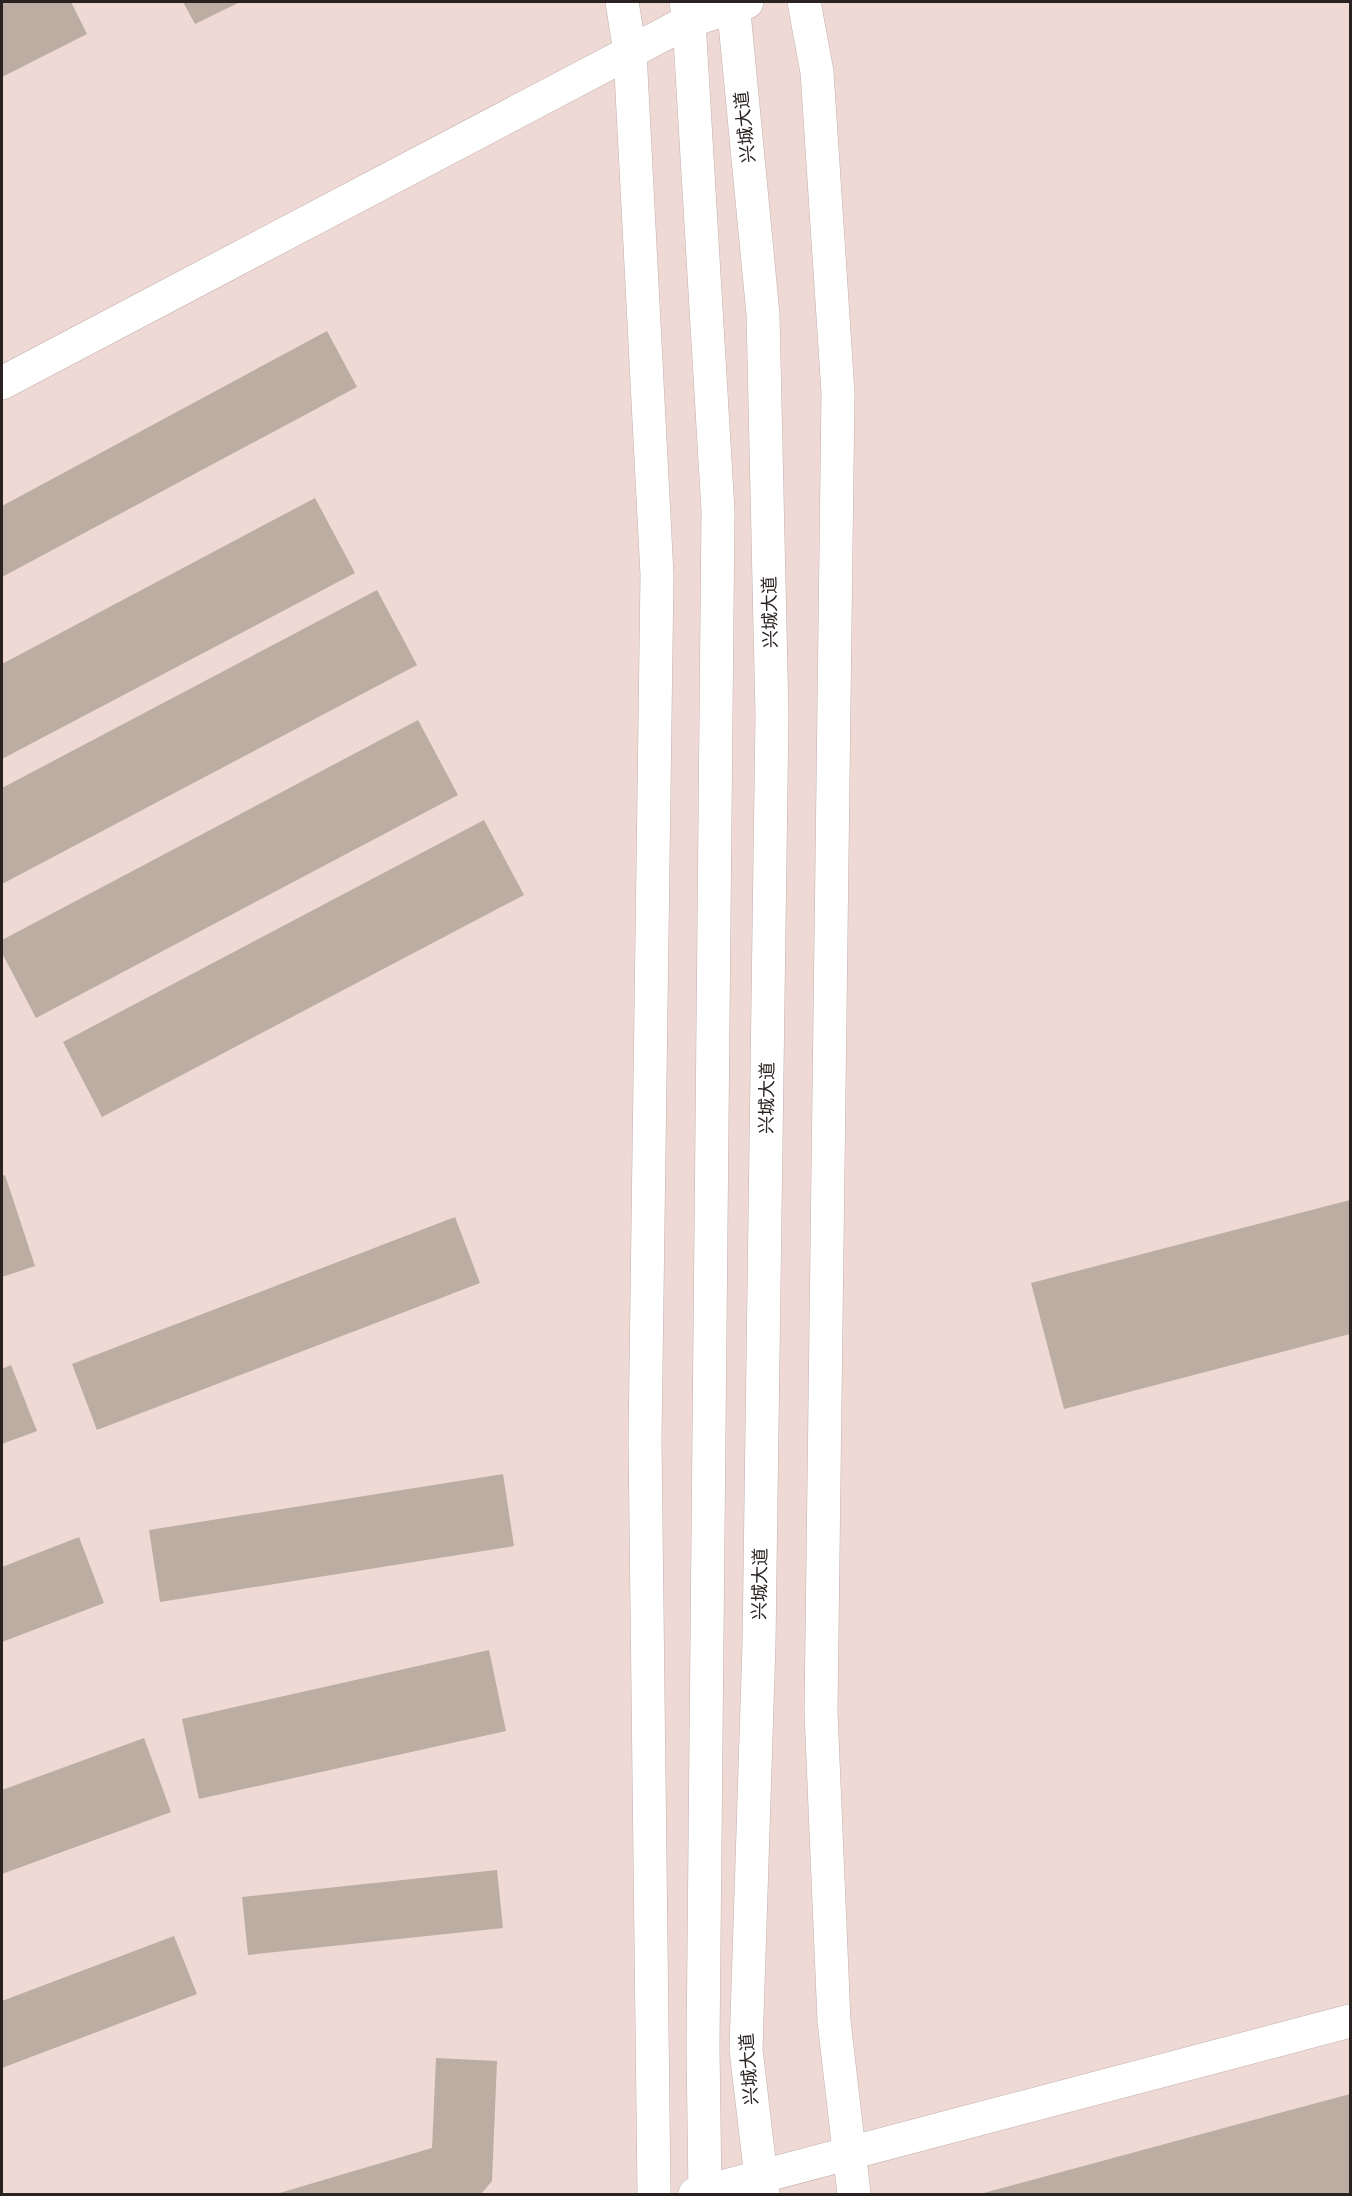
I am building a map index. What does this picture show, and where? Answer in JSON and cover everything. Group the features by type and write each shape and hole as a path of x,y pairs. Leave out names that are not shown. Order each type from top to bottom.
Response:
{"street":[{"path":"621,2 630,52 657,575 645,1440 654,2194"},
{"path":"804,2 817,72 838,393 821,1712 834,2021 854,2194"},
{"path":"2,383 630,52 688,11 738,3"},
{"name":"兴城大道","path":"738,3 764,314 772,715 759,1643 746,2050 761,2186"},
{"path":"688,11 718,511 701,2193 761,2186 849,2153 1350,2021"}],"building":[{"path":"2,2 71,2 87,34 2,77"},
{"path":"183,2 240,2 195,24"},
{"path":"327,331 357,387 2,577 2,506"},
{"path":"315,498 355,573 2,759 2,664"},
{"path":"377,590 417,665 2,884 2,788"},
{"path":"418,720 458,795 36,1018 2,953 2,940"},
{"path":"484,820 524,895 102,1117 63,1042"},
{"path":"5,1175 35,1266 2,1277 2,1176"},
{"path":"1350,1200 1350,1334 1064,1409 1031,1283"},
{"path":"455,1217 480,1283 97,1430 72,1364"},
{"path":"11,1365 37,1431 2,1444 2,1369"},
{"path":"503,1474 514,1546 160,1602 149,1530"},
{"path":"79,1537 104,1603 2,1642 2,1567"},
{"path":"489,1650 506,1731 199,1799 182,1719"},
{"path":"144,1738 171,1812 2,1874 2,1790"},
{"path":"497,1870 503,1928 248,1955 242,1897"},
{"path":"174,1936 197,1994 2,2068 2,2001"},
{"path":"436,2058 497,2061 492,2181 481,2194 276,2194 432,2148"},
{"path":"1350,2094 1350,2194 980,2194"}]}
